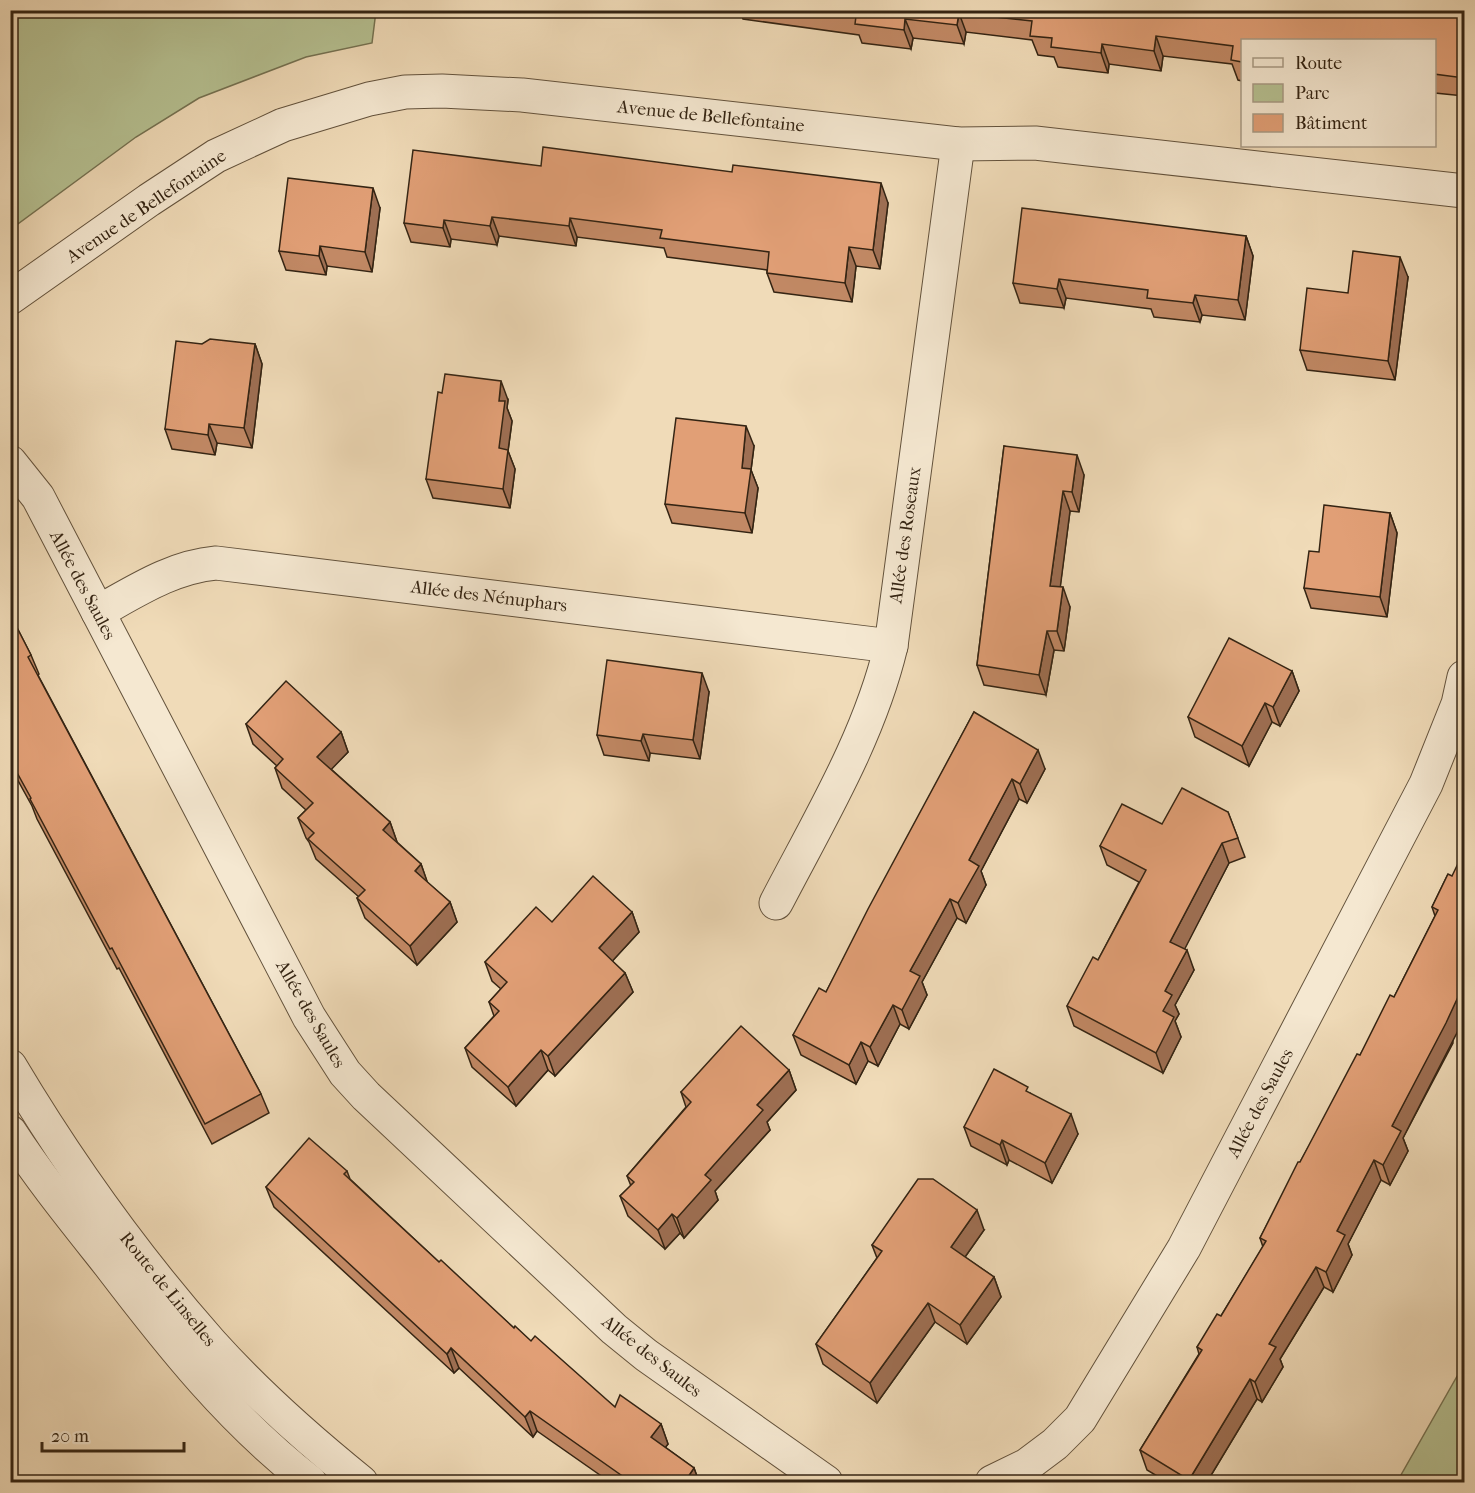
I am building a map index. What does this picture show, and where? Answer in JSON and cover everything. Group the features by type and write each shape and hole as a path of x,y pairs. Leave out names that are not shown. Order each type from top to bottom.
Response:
{"street":[{"name":"Avenue de Bellefontaine","path":"10,298 216,156 283,125 369,99 405,92 442,91 522,95 957,144 1035,143 1464,191"},
{"name":"Allée des Roseaux","path":"776,903 852,755 883,680 891,646 957,144"},
{"name":"Allée des Saules","path":"10,462 38,498 309,1017 345,1073 366,1096 614,1329 646,1355 826,1482"},
{"name":"Allée des Nénuphars","path":"98,612 162,576 196,565 216,563 891,646"},
{"name":"Allée des Saules","path":"992,1482 1027,1465 1055,1444 1080,1419 1162,1286 1190,1237 1426,784 1458,704 1464,677"},
{"name":"Route de Linselles","path":"10,1066 88,1190 212,1344 318,1446 361,1482"},
{"name":"Route de Linselles","path":"10,1132 41,1177 178,1354 250,1431 279,1459 309,1482"}],"green space":[{"path":"11,10 376,11 372,43 306,57 199,98 136,137 11,229"},
{"path":"1464,1364 1464,1482 1397,1482"}],"building":[{"path":"819,10 1292,10 1335,16 1336,10 1411,10 1459,16 1459,19 1464,20 1464,78 1436,74 1436,39 1241,39 1241,62 1231,60 1233,46 1156,36 1154,51 1102,44 1101,53 1051,47 1052,38 1030,36 1032,21 959,13 957,25 905,19 904,30 855,24 856,16"},
{"path":"543,147 732,172 733,165 881,183 873,250 849,247 845,283 767,273 769,252 660,238 662,230 570,218 569,226 492,217 490,226 444,220 443,228 404,223 413,150 541,166"},
{"path":"288,178 373,188 365,252 320,246 319,256 279,251"},
{"path":"1022,208 1246,236 1238,300 1195,295 1193,303 1147,298 1148,290 1059,279 1057,289 1013,283"},
{"path":"1353,251 1400,257 1388,361 1300,350 1307,288 1348,293"},
{"path":"210,339 255,344 244,428 209,424 208,435 165,429 176,341 202,344"},
{"path":"445,374 501,381 499,401 505,401 499,448 508,450 503,489 426,479 438,392 442,393"},
{"path":"676,418 746,426 742,468 751,469 745,513 665,504"},
{"path":"1004,446 1077,455 1072,492 1063,491 1050,586 1063,587 1057,631 1047,631 1039,675 977,665"},
{"path":"1324,505 1390,513 1380,597 1304,588 1309,551 1319,552"},
{"path":"10,614 31,655 28,657 261,1094 205,1124 10,760"},
{"path":"1229,638 1292,671 1273,707 1265,703 1242,746 1188,717"},
{"path":"607,660 702,673 693,740 643,734 641,741 597,735"},
{"path":"286,681 341,732 317,757 390,822 383,830 421,864 415,871 450,902 410,946 357,898 365,890 308,839 314,833 298,818 313,803 275,768 283,759 246,724"},
{"path":"974,712 1038,750 1020,784 1012,779 969,860 979,866 958,903 950,899 910,971 920,976 902,1010 893,1005 870,1047 861,1042 849,1065 793,1035 819,988 826,992"},
{"path":"1182,788 1228,812 1238,838 1222,843 1170,942 1187,950 1165,991 1172,995 1163,1011 1174,1017 1156,1053 1067,1006 1093,957 1098,960 1146,870 1100,846 1122,804 1162,824"},
{"path":"1464,851 1464,984 1392,1126 1401,1131 1383,1165 1374,1160 1337,1231 1345,1235 1326,1272 1316,1267 1269,1344 1276,1347 1255,1382 1250,1379 1189,1480 1140,1450 1202,1350 1197,1347 1217,1314 1221,1316 1266,1241 1260,1238 1298,1162 1357,1054 1360,1055 1390,995 1394,997 1438,910 1432,907 1448,874 1452,876"},
{"path":"593,876 632,912 599,948 625,973 548,1056 541,1050 508,1087 465,1048 499,1011 489,1002 507,982 485,962 536,907 552,922"},
{"path":"741,1026 789,1070 757,1105 763,1110 705,1175 711,1180 677,1218 672,1214 658,1230 620,1196 634,1182 627,1176 691,1102 681,1092"},
{"path":"994,1069 1028,1087 1026,1091 1071,1114 1045,1163 1002,1140 1000,1145 964,1127"},
{"path":"309,1138 347,1171 344,1174 514,1328 515,1326 531,1341 535,1336 615,1407 620,1395 661,1424 651,1437 694,1468 686,1480 690,1482 631,1482 530,1411 525,1417 451,1348 447,1354 266,1187"},
{"path":"918,1179 933,1179 977,1210 951,1247 994,1277 960,1325 928,1303 870,1383 816,1344 882,1251 872,1245"}]}
